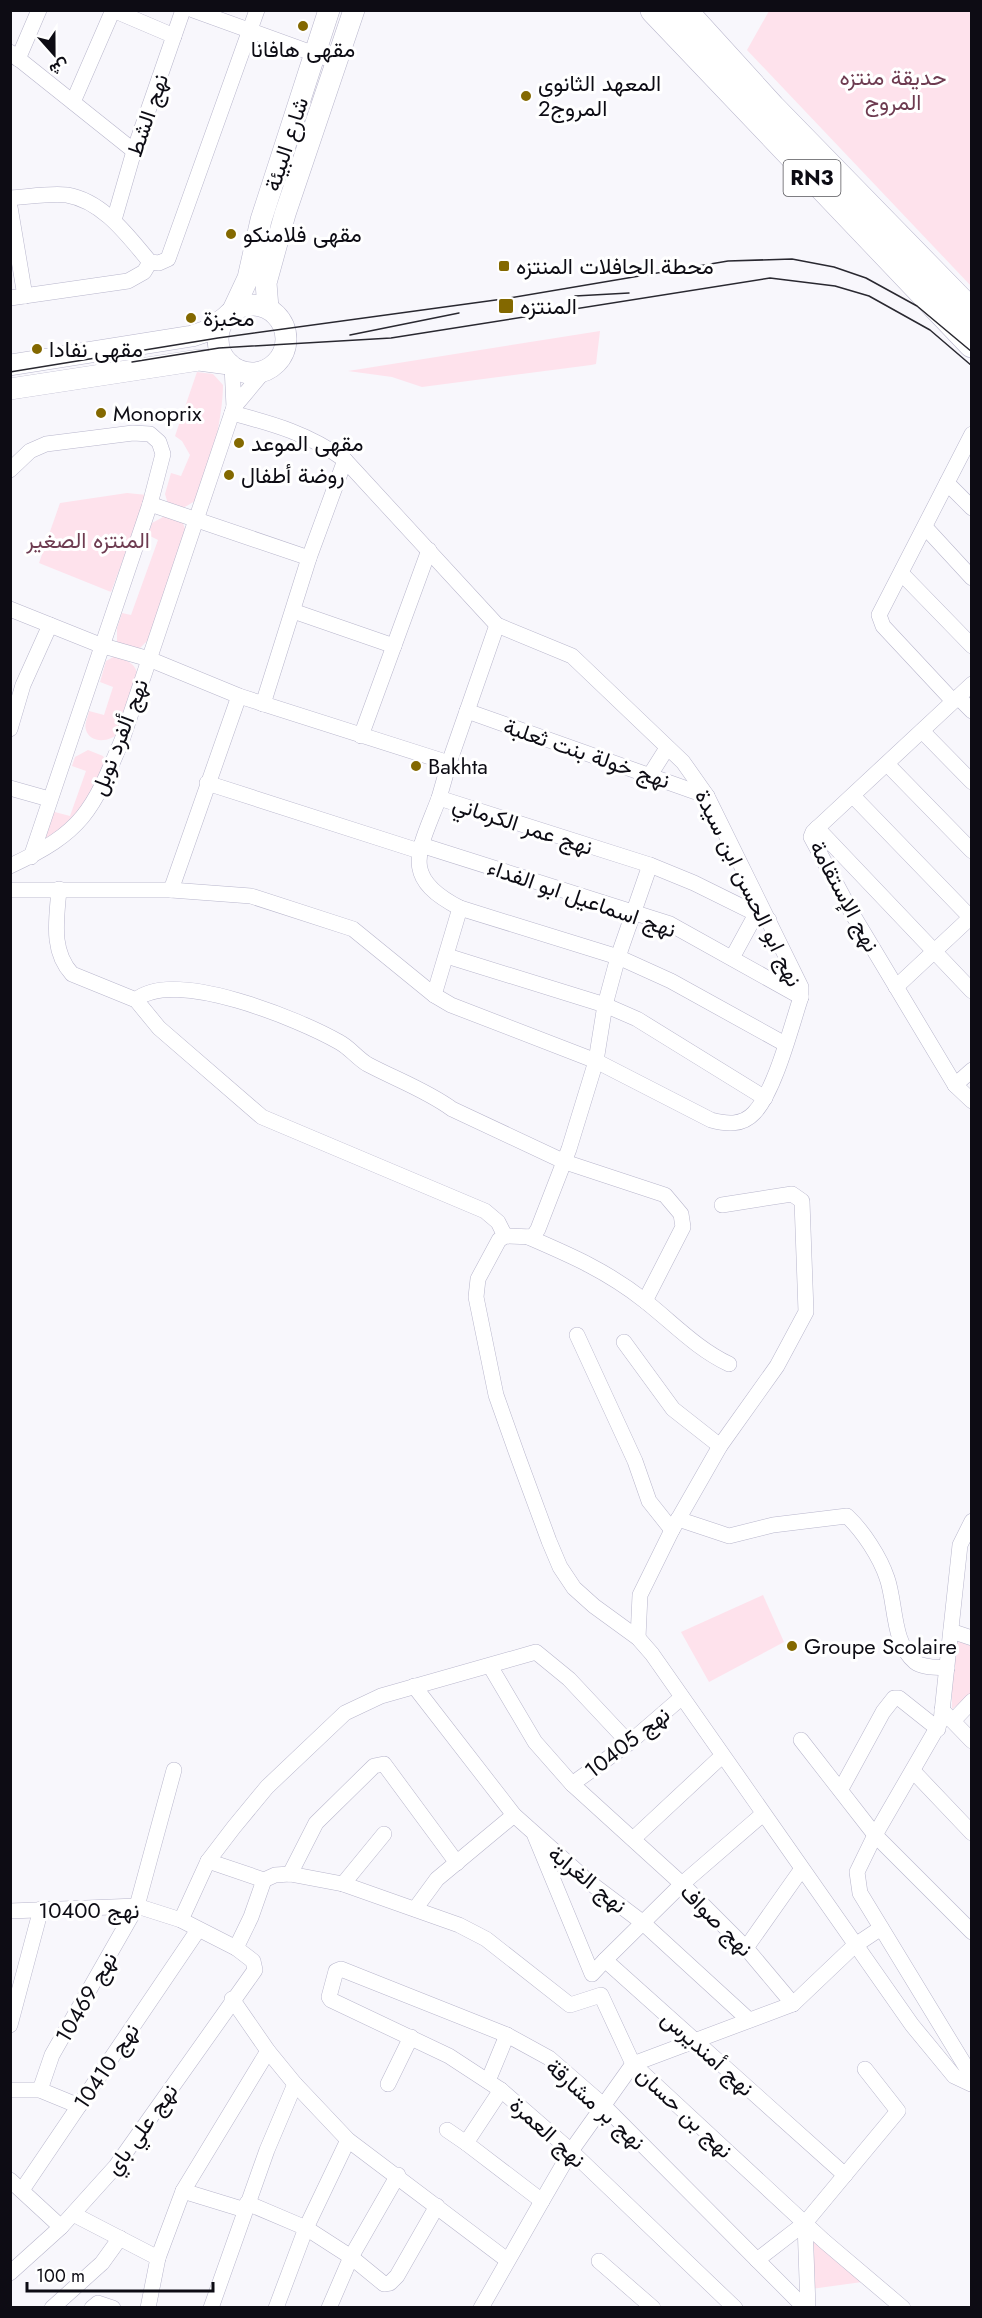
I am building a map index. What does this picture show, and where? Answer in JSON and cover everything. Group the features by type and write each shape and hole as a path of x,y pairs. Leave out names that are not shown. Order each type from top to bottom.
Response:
{"highway":[{"name":"RN3","path":"654,10 972,344"},
{"name":"RN3","path":"683,10 772,108 972,314"}],"street":[{"path":"39,10 14,56 134,151"},
{"path":"73,102 113,10 174,36"},
{"name":"نهج الشط","path":"114,220 134,151 183,10"},
{"path":"193,10 315,52 337,62"},
{"path":"10,198 66,195 89,204 114,220 150,262 164,262 171,253 257,10"},
{"name":"شارع البيئة","path":"229,314 248,278 261,220 329,10"},
{"name":"شارع البيئة","path":"268,308 266,290 268,272 285,214 354,10"},
{"path":"10,207 18,297 128,281 144,272 150,262"},
{"path":"10,365 192,336 207,331 229,314 250,305 268,308 282,323 286,343 282,355 265,370 242,371 230,365 199,360 10,389"},
{"path":"229,314 218,338 219,348 230,365"},
{"name":"نهج ألفرد نوبل","path":"230,365 233,410"},
{"name":"نهج ألفرد نوبل","path":"10,866 63,838 87,814 96,799 122,740 194,519 233,410 265,370"},
{"name":"نهج ابو الحسن ابن سيدة","path":"10,890 171,890 251,896 353,929 434,995 451,1005 596,1060 711,1120 726,1124 740,1122 753,1114 765,1098 801,997 798,977 763,917 707,796 683,762 572,656 497,625 345,460 302,434 233,410"},
{"name":"نهج ألفرد نوبل","path":"10,470 30,451 46,444 133,433 150,434 159,442 162,462 150,504 100,645 30,857"},
{"path":"972,434 902,574 881,610 880,622 955,699 972,711"},
{"path":"263,704 309,558 345,460"},
{"path":"948,483 972,508"},
{"path":"150,504 309,558"},
{"path":"925,527 972,578"},
{"path":"361,736 429,550"},
{"path":"902,574 972,646"},
{"path":"10,609 100,645"},
{"path":"293,611 394,646"},
{"path":"10,729 23,685 50,625"},
{"path":"449,763 497,625"},
{"name":"نهج ألفرد نوبل","path":"100,645 149,659"},
{"name":"نهج عمر الكرماني","path":"149,659 239,696 449,763 439,798 650,865 694,883 763,917"},
{"name":"نهج الإستقامة","path":"972,684 811,834 812,840 896,987 955,1085 972,1101"},
{"path":"10,699 23,685"},
{"path":"171,890 239,696"},
{"name":"نهج خولة بنت ثعلبة","path":"467,711 707,796"},
{"path":"922,731 972,782"},
{"path":"650,775 667,748"},
{"path":"887,764 972,851"},
{"name":"نهج اسماعيل ابو الفداء","path":"207,783 635,911 670,924 801,997"},
{"path":"10,788 49,799"},
{"path":"853,796 971,918 896,987"},
{"path":"439,798 420,848 419,866 429,889 460,908 618,957 671,981 785,1044"},
{"path":"818,828 972,991"},
{"path":"650,865 618,957 605,1005 596,1060 565,1162 538,1229 533,1237 505,1236 494,1247 476,1287 496,1395 560,1567 574,1588 594,1606 638,1638 912,2025 964,2068"},
{"path":"59,889 56,936 65,966 72,974 136,1000 159,1028 262,1117 485,1211 498,1222 505,1236"},
{"path":"434,995 460,908"},
{"path":"732,958 763,917"},
{"path":"447,956 605,1005 636,1019 765,1098"},
{"path":"136,1000 143,994 175,991 217,995 245,1002 313,1028 342,1043 366,1063 440,1100 452,1109 565,1162 665,1195 681,1214 683,1227 645,1301"},
{"path":"955,1085 972,1070"},
{"path":"638,1638 640,1595 675,1524 720,1446 777,1366 806,1312 802,1201 792,1194 722,1205"},
{"path":"528,1237 595,1266 645,1301 708,1354 729,1364"},
{"path":"577,1335 635,1461 650,1501 675,1524 729,1536 773,1525 847,1516 881,1563 888,1580 898,1629 909,1655 916,1663 947,1668"},
{"path":"624,1342 673,1409 720,1446"},
{"path":"972,1521 960,1545 947,1668 947,1715 972,1741"},
{"path":"951,1631 972,1638"},
{"path":"181,1920 208,1861 267,1787 345,1713 381,1696 530,1652 540,1653 569,1679 629,1743"},
{"name":"نهج صواف","path":"490,1665 535,1742 572,1784 682,1884 746,1948 793,2004"},
{"name":"نهج الغرابة","path":"414,1686 514,1815 535,1836 642,1922 749,2020"},
{"name":"نهج 10405","path":"572,1784 629,1743 681,1698"},
{"path":"841,1789 883,1712 894,1698 899,1698 938,1729"},
{"path":"971,2084 964,2068 860,1893 856,1872 875,1835 947,1715 972,1701"},
{"path":"801,1740 875,1835 972,1932"},
{"path":"633,1839 722,1756"},
{"path":"290,1874 316,1823 374,1766 384,1764 457,1863"},
{"name":"نهج 10469","path":"40,2090 52,2055 137,1906 174,1770"},
{"path":"913,1771 972,1833"},
{"path":"535,1836 592,1974 682,1884 763,1814"},
{"path":"415,1909 437,1879 514,1815"},
{"path":"343,1884 384,1834"},
{"path":"208,1861 264,1880"},
{"path":"746,1948 801,1869"},
{"path":"236,1948 264,1880 275,1875 290,1874 343,1884 459,1925 486,1939 570,2005 601,1995"},
{"name":"نهج 10400","path":"10,1911 137,1906 181,1920 236,1948 253,1961 255,1970"},
{"path":"10,2025 41,1910"},
{"path":"481,2307 571,2151 602,2104 633,2064 793,2004 854,1946 880,1928"},
{"name":"نهج 10410","path":"16,2185 79,2106 198,1930"},
{"name":"نهج أمنديرس","path":"605,1960 845,2175"},
{"name":"نهج بر مشارقة","path":"331,2000 329,1997 336,1971 341,1969 507,2035 549,2058 602,2104 807,2307"},
{"name":"نهج علي باي","path":"10,2273 61,2227 116,2166 232,1999 255,1970"},
{"name":"نهج بن حسان","path":"592,1974 633,2064 804,2223 903,2307"},
{"path":"232,1999 268,2051 295,2084 348,2140 398,2175 507,2260"},
{"name":"نهج العمرة","path":"331,2000 463,2064 501,2090 571,2151 735,2307"},
{"path":"488,2081 507,2035"},
{"path":"388,2084 411,2037"},
{"path":"148,2307 158,2258 183,2191 268,2051"},
{"path":"757,2260 804,2223 898,2111 865,2068"},
{"path":"211,2307 246,2206 295,2084"},
{"path":"10,2090 40,2090 79,2106"},
{"path":"466,2143 501,2090"},
{"path":"447,2130 542,2201"},
{"path":"276,2307 306,2228 348,2140"},
{"path":"328,2307 351,2257 398,2175"},
{"path":"16,2185 61,2227"},
{"path":"183,2191 246,2206 306,2228 351,2257 379,2283 390,2283 397,2276 436,2206"},
{"path":"73,2214 158,2258"},
{"path":"804,2223 807,2307"},
{"path":"52,2307 102,2263 120,2238"},
{"path":"599,2261 653,2307"},
{"path":"92,2307 98,2303 113,2307"}],"green space":[{"name":"حديقة منتزه المروج","path":"769,11 971,11 971,286 747,50"},
{"path":"600,331 596,364 591,365 422,387 392,377 348,371"},
{"path":"197,372 213,374 223,385 221,411 203,486 197,499 183,508 168,504 165,494 171,473 181,476 190,455 182,441 175,436"},
{"name":"المنتزه الصغير","path":"127,493 147,495 111,592 39,563 60,503"},
{"path":"165,516 182,521 186,531 150,638 137,651 117,642 117,628 122,613 131,615 158,540 148,535 152,523"},
{"path":"115,656 133,666 138,677 118,733 106,740 92,738 88,735 86,728 89,711 104,715 113,687 100,682 106,661"},
{"path":"88,750 103,756 107,765 74,820 40,845 51,811 70,816 86,771 72,766 75,757"},
{"path":"763,1595 784,1642 709,1682 681,1632"},
{"path":"958,1641 971,1646 971,1695 952,1709 952,1673"},
{"path":"809,2237 862,2282 811,2289"}],"tram line":[{"path":"10,372 218,338 503,299 728,261 792,259 834,267 866,278 917,306 972,352"},
{"path":"132,362 219,348 391,338 770,278 835,286 869,296 930,330 972,366"},
{"path":"575,296 629,293"},
{"path":"350,335 459,313"}],"place":[{"name":"مقهى هافانا","path":"303,26"},
{"name":"المعهد الثانوي المروج2","path":"526,96"},
{"name":"مقهى فلامنكو","path":"231,234"},
{"name":"محطة الحافلات المنتزه","path":"504,266"},
{"name":"المنتزه","path":"506,306"},
{"name":"مخبزة","path":"191,318"},
{"name":"مقهى نفادا","path":"37,349"},
{"name":"Monoprix","path":"101,413"},
{"name":"مقهى الموعد","path":"239,443"},
{"name":"روضة أطفال","path":"229,475"},
{"name":"Bakhta","path":"416,766"},
{"name":"Groupe Scolaire","path":"792,1646"}]}
